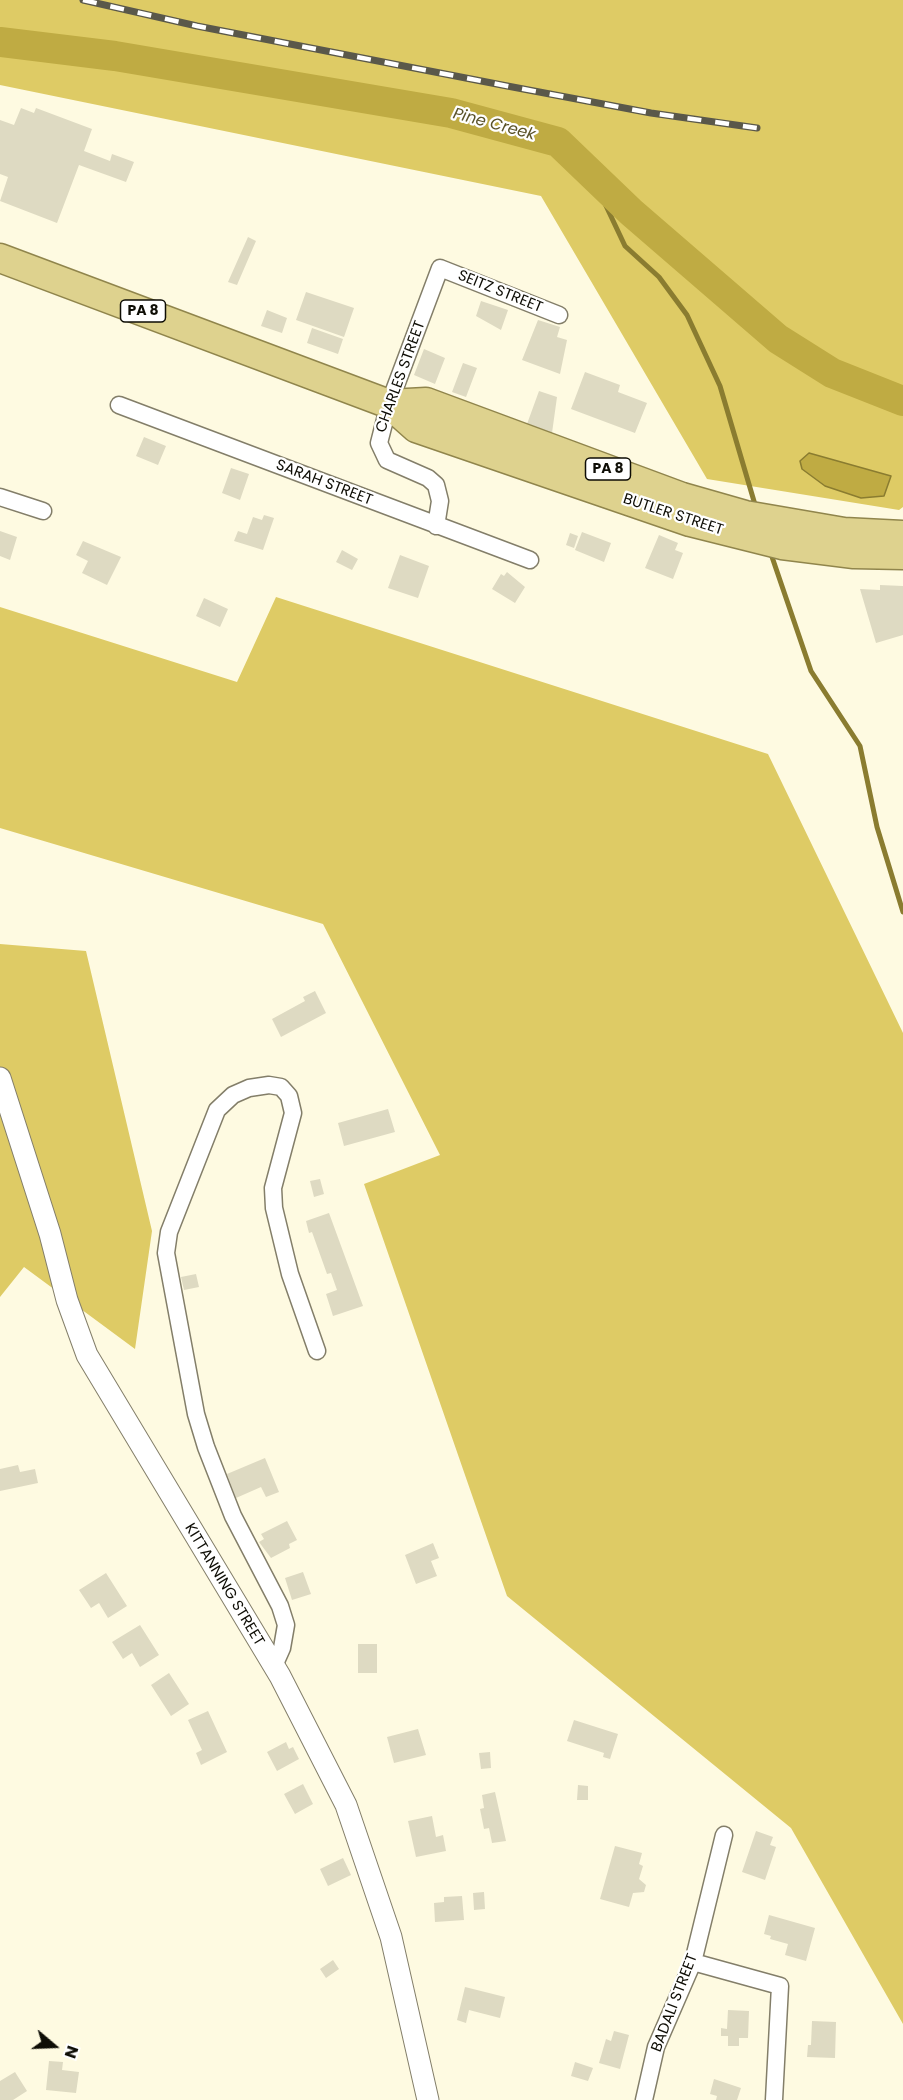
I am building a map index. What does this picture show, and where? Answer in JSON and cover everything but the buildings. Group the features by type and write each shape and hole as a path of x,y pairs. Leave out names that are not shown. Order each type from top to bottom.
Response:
{"highway":[{"name":"BUTLER STREET","path":"0,258 389,404 416,428 480,453 719,520 903,555"},
{"name":"BUTLER STREET","path":"807,538 903,535"}],"street":[{"name":"CHARLES STREET","path":"436,526 440,501 436,486 428,477 387,460 380,449 380,433 440,268"},
{"name":"SEITZ STREET","path":"440,268 559,315"},
{"name":"SARAH STREET","path":"119,405 530,560"},
{"path":"0,497 43,511"},
{"name":"KITTANNING STREET","path":"0,1078 47,1224 67,1300 87,1355 274,1666 349,1816 391,1936 428,2100"},
{"path":"274,1666 282,1648 286,1625 280,1606 233,1516 206,1447 196,1414 166,1253 169,1232 217,1110 232,1095 249,1088 269,1085 281,1088 290,1096 293,1113 273,1188 274,1208 290,1274 317,1352"},
{"name":"BADALI STREET","path":"644,2100 656,2047 693,1962 724,1835"},
{"path":"693,1962 780,1986 774,2100"}],"shaded area":[{"path":"0,0 903,0 903,507 899,510 707,479 541,196 0,85"},
{"path":"809,453 891,476 884,496 861,498 825,486 802,469 800,461"},
{"path":"276,597 768,754 903,1033 903,2024 791,1828 507,1596 364,1184 440,1155 323,924 0,828 0,607 237,682"},
{"path":"0,944 86,951 152,1231 135,1349 24,1267 0,1297"}],"waterway":[{"name":"Pine Creek","path":"0,42 115,56 451,113 558,142 631,212 778,339 832,373 903,401"},
{"path":"591,174 625,246 659,277 687,315 720,386 756,508"},
{"path":"770,551 811,671 860,746 877,827 903,912"}],"railway":[{"path":"83,0 197,26 502,85 651,113 757,128"}]}
